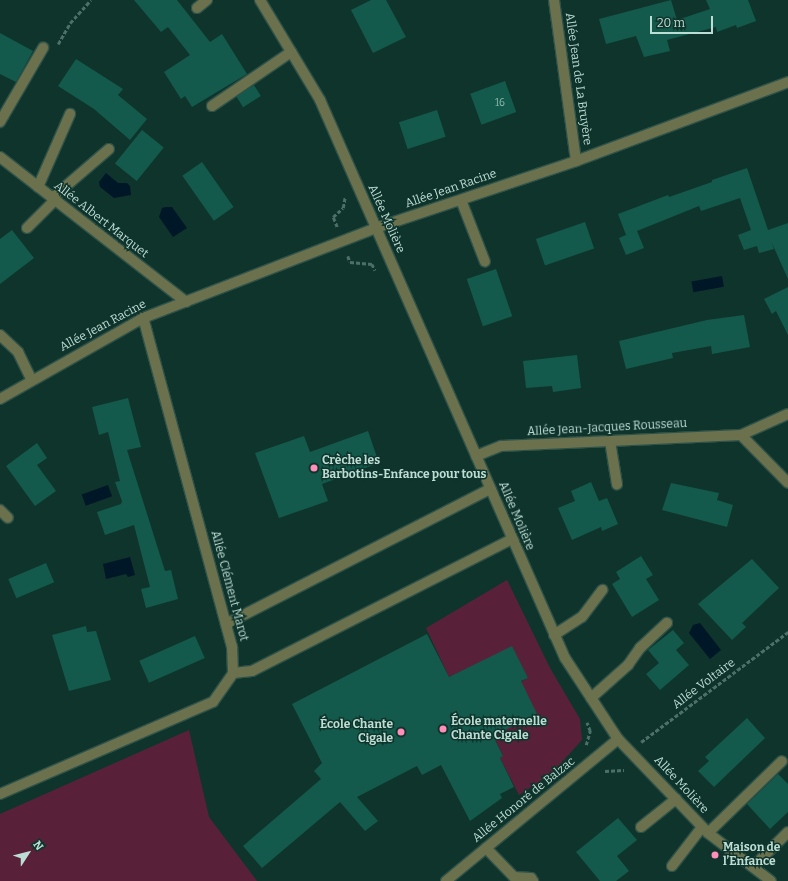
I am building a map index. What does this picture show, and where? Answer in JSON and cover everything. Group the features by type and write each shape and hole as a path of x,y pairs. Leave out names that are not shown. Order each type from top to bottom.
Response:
{"street":[{"path":"197,8 207,0"},
{"name":"Allée Molière","path":"260,0 320,100 565,658 618,739 705,830 771,881"},
{"name":"Allée Jean de La Bruyère","path":"554,0 576,161"},
{"path":"0,122 43,48"},
{"path":"212,106 291,52"},
{"name":"Allée Jean Racine","path":"0,399 31,379 143,318 376,228 576,161 788,82"},
{"path":"38,187 70,114"},
{"path":"27,228 53,199 109,149"},
{"name":"Allée Albert Marquet","path":"0,157 186,302"},
{"path":"461,200 485,262"},
{"name":"Allée Clément Marot","path":"143,318 232,647 233,673"},
{"path":"0,335 18,352 31,379"},
{"name":"Allée Jean-Jacques Rousseau","path":"476,456 501,446 741,435 788,414"},
{"path":"741,435 788,483"},
{"path":"610,441 617,484"},
{"path":"226,624 490,489"},
{"path":"0,510 8,518"},
{"path":"0,794 213,702 233,673 252,671 512,539"},
{"path":"554,635 582,617 602,590"},
{"path":"591,698 628,665 640,648 667,623"},
{"name":"Allée Honoré de Balzac","path":"446,881 618,739"},
{"path":"672,866 705,830 782,761"},
{"path":"641,826 676,799"},
{"path":"753,867 788,832"},
{"path":"486,848 514,877 531,878 534,881"}],"path":[{"name":"Allée Voltaire","path":"630,750 788,632"}],"shaded area":[{"path":"507,580 550,668 580,719 582,740 552,773 519,795 500,758 503,756 496,741 486,746 517,684 528,678 512,647 449,677 426,628"},
{"path":"189,730 209,817 257,881 0,881 0,814"}],"water":[{"path":"106,173 118,183 127,183 130,186 131,195 114,198 100,187 99,182"},
{"path":"172,207 187,228 173,237 159,217 162,208"},
{"path":"722,276 724,287 693,292 691,281"},
{"path":"108,485 112,496 86,506 82,495"},
{"path":"130,557 135,575 128,577 126,574 106,579 103,564"},
{"path":"700,623 721,650 710,659 689,633 693,625"}],"building":[{"path":"134,0 177,0 210,42 222,34 247,74 192,107 185,96 181,99 164,72 190,55 168,27 161,32"},
{"path":"371,0 386,0 406,37 373,53 351,10"},
{"path":"671,0 677,20 710,9 706,0 748,0 756,21 737,28 736,25 717,32 716,27 667,40 670,51 644,57 636,36 606,44 599,19"},
{"path":"0,33 33,51 16,82 0,74"},
{"path":"76,59 123,89 118,95 147,119 130,140 94,109 58,86"},
{"path":"505,81 516,112 482,125 470,94"},
{"path":"254,85 261,96 243,107 236,96"},
{"path":"437,110 446,137 408,149 399,122"},
{"path":"142,130 164,148 137,181 115,163"},
{"path":"202,162 234,207 214,221 182,176"},
{"path":"747,168 768,230 788,223 788,279 771,241 774,249 759,253 757,246 744,250 738,235 751,230 740,198 701,211 699,206 637,231 644,248 626,255 619,238 626,235 618,214 668,195 669,197 712,182 712,180"},
{"path":"585,222 594,248 545,265 536,239"},
{"path":"12,230 34,258 0,284 0,239"},
{"path":"496,269 512,316 483,326 467,279"},
{"path":"788,287 788,335 776,311 772,314 764,299"},
{"path":"744,315 750,347 712,354 711,346 672,353 673,358 626,369 619,341 707,320"},
{"path":"577,355 581,388 553,392 552,386 526,388 523,361"},
{"path":"128,398 141,447 127,450 165,571 171,570 178,599 146,608 141,589 150,587 134,525 105,535 97,512 121,504 122,501 115,482 120,481 108,432 99,435 92,407"},
{"name":"Crèche les Barbotins-Enfance pour tous","path":"368,431 379,463 322,484 328,501 279,518 255,453 304,436 310,452"},
{"path":"37,443 47,458 37,465 56,491 35,506 6,466"},
{"path":"591,482 599,501 607,498 618,524 602,531 601,527 572,540 558,508 575,501 571,491"},
{"path":"671,483 719,493 717,500 733,505 727,527 662,510"},
{"path":"641,556 653,575 646,579 659,600 632,617 612,584 620,579 616,572"},
{"path":"752,559 779,588 742,623 746,627 732,640 698,604"},
{"path":"46,563 54,582 16,598 8,579"},
{"path":"86,626 87,632 96,631 111,680 69,691 52,635"},
{"path":"673,630 684,643 676,650 689,665 660,690 646,674 659,663 648,650"},
{"name":"École Chante Cigale","path":"427,634 449,677 512,646 528,678 521,681 537,714 493,736 503,756 500,758 514,787 500,794 502,798 470,821 441,765 422,775 417,766 357,797 378,821 365,831 340,802 262,868 243,846 321,779 314,771 322,763 292,704"},
{"path":"195,636 205,658 149,683 139,661"},
{"path":"747,718 765,738 714,787 698,771 709,761 705,757"},
{"path":"778,774 788,784 788,812 770,829 747,804"},
{"path":"618,818 637,840 617,856 629,871 616,881 600,881 576,852"}],"place":[{"name":"Crèche les Barbotins-Enfance pour tous","path":"314,468"},
{"name":"École maternelle Chante Cigale","path":"443,729"},
{"name":"École Chante Cigale","path":"401,732"},
{"name":"Maison de l’Enfance","path":"715,855"}]}
